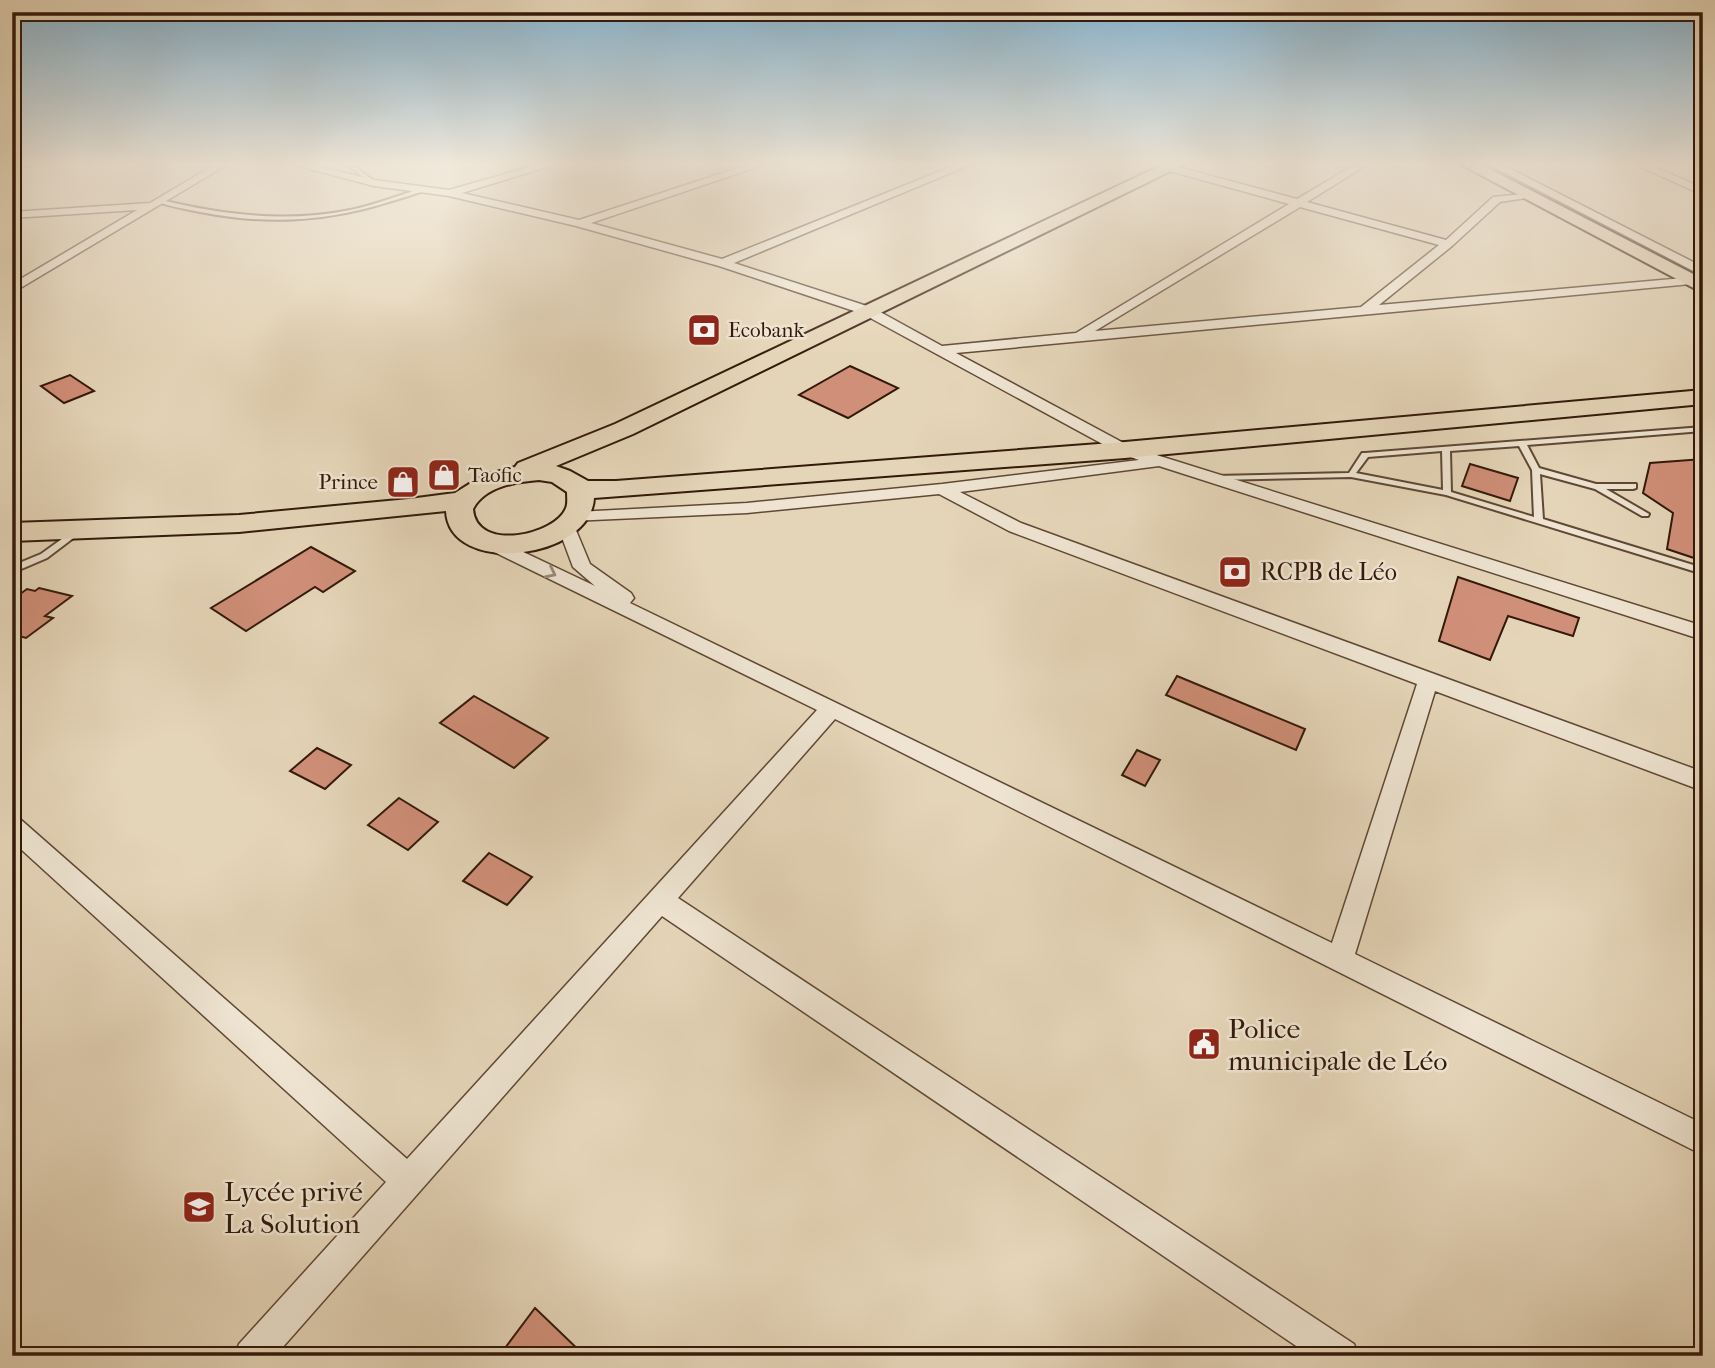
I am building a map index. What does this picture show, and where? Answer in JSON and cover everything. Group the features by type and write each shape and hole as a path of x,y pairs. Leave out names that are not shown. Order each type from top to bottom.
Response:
{"main road":[{"path":"480,539 461,525 460,513 466,500 486,484 624,429 1043,228"},
{"path":"1595,228 1699,280"},
{"path":"515,474 549,472 578,485 649,487 1125,450 1703,397"},
{"path":"578,485 624,429"},
{"path":"572,522 584,502 578,485"},
{"path":"372,514 510,545 532,542 649,487"},
{"path":"12,532 77,531 372,514 466,500"}],"street":[{"path":"12,289 117,228"},
{"path":"596,228 723,263 868,311 1125,450 1703,632"},
{"path":"723,263 810,228"},
{"path":"1078,336 1257,228"},
{"path":"1389,228 1448,244"},
{"path":"1367,308 1466,228"},
{"path":"1606,228 1699,280"},
{"path":"12,276 38,274"},
{"path":"939,349 1367,308 1699,280"},
{"path":"665,629 582,567 572,522 942,489 1162,461"},
{"path":"739,479 747,508"},
{"path":"942,489 1015,527 1703,782"},
{"path":"480,539 832,709 1703,1139"},
{"path":"1340,960 1428,681"},
{"path":"251,1356 832,709"},
{"path":"12,826 408,1181"},
{"path":"660,900 1342,1356"}],"lane":[{"path":"1352,475 1365,455 1703,429"},
{"path":"1522,444 1536,470 1539,521"},
{"path":"1446,450 1447,493"},
{"path":"1536,470 1596,487 1645,514"},
{"path":"1214,478 1352,475 1447,493 1703,571"},
{"path":"1596,487 1633,486"},
{"path":"12,570 44,556 77,531"}],"building":[{"path":"850,366 898,388 848,418 799,395"},
{"path":"70,375 94,391 64,403 41,386"},
{"path":"1703,459 1703,561 1667,549 1673,513 1643,493 1650,463"},
{"path":"1470,464 1518,478 1510,501 1462,486"},
{"path":"311,547 355,571 323,592 315,587 246,631 211,608"},
{"path":"1458,577 1579,618 1573,636 1508,616 1490,660 1439,641"},
{"path":"39,588 72,596 45,616 53,618 26,638 12,634 12,600 27,589 35,591"},
{"path":"1177,676 1305,729 1296,750 1166,695"},
{"path":"474,696 548,738 514,768 440,723"},
{"path":"317,748 351,765 325,789 290,771"},
{"path":"1137,750 1160,760 1145,786 1122,775"},
{"path":"399,798 438,822 408,850 368,825"},
{"path":"489,853 532,877 507,905 463,881"},
{"path":"535,1308 585,1356 499,1356"}],"place":[{"name":"Ecobank","path":"704,330"},
{"name":"Taofic","path":"444,475"},
{"name":"Prince","path":"403,482"},
{"name":"RCPB de Léo","path":"1235,572"},
{"name":"Police municipale de Léo","path":"1204,1044"},
{"name":"Lycée privé La Solution","path":"199,1207"}]}
